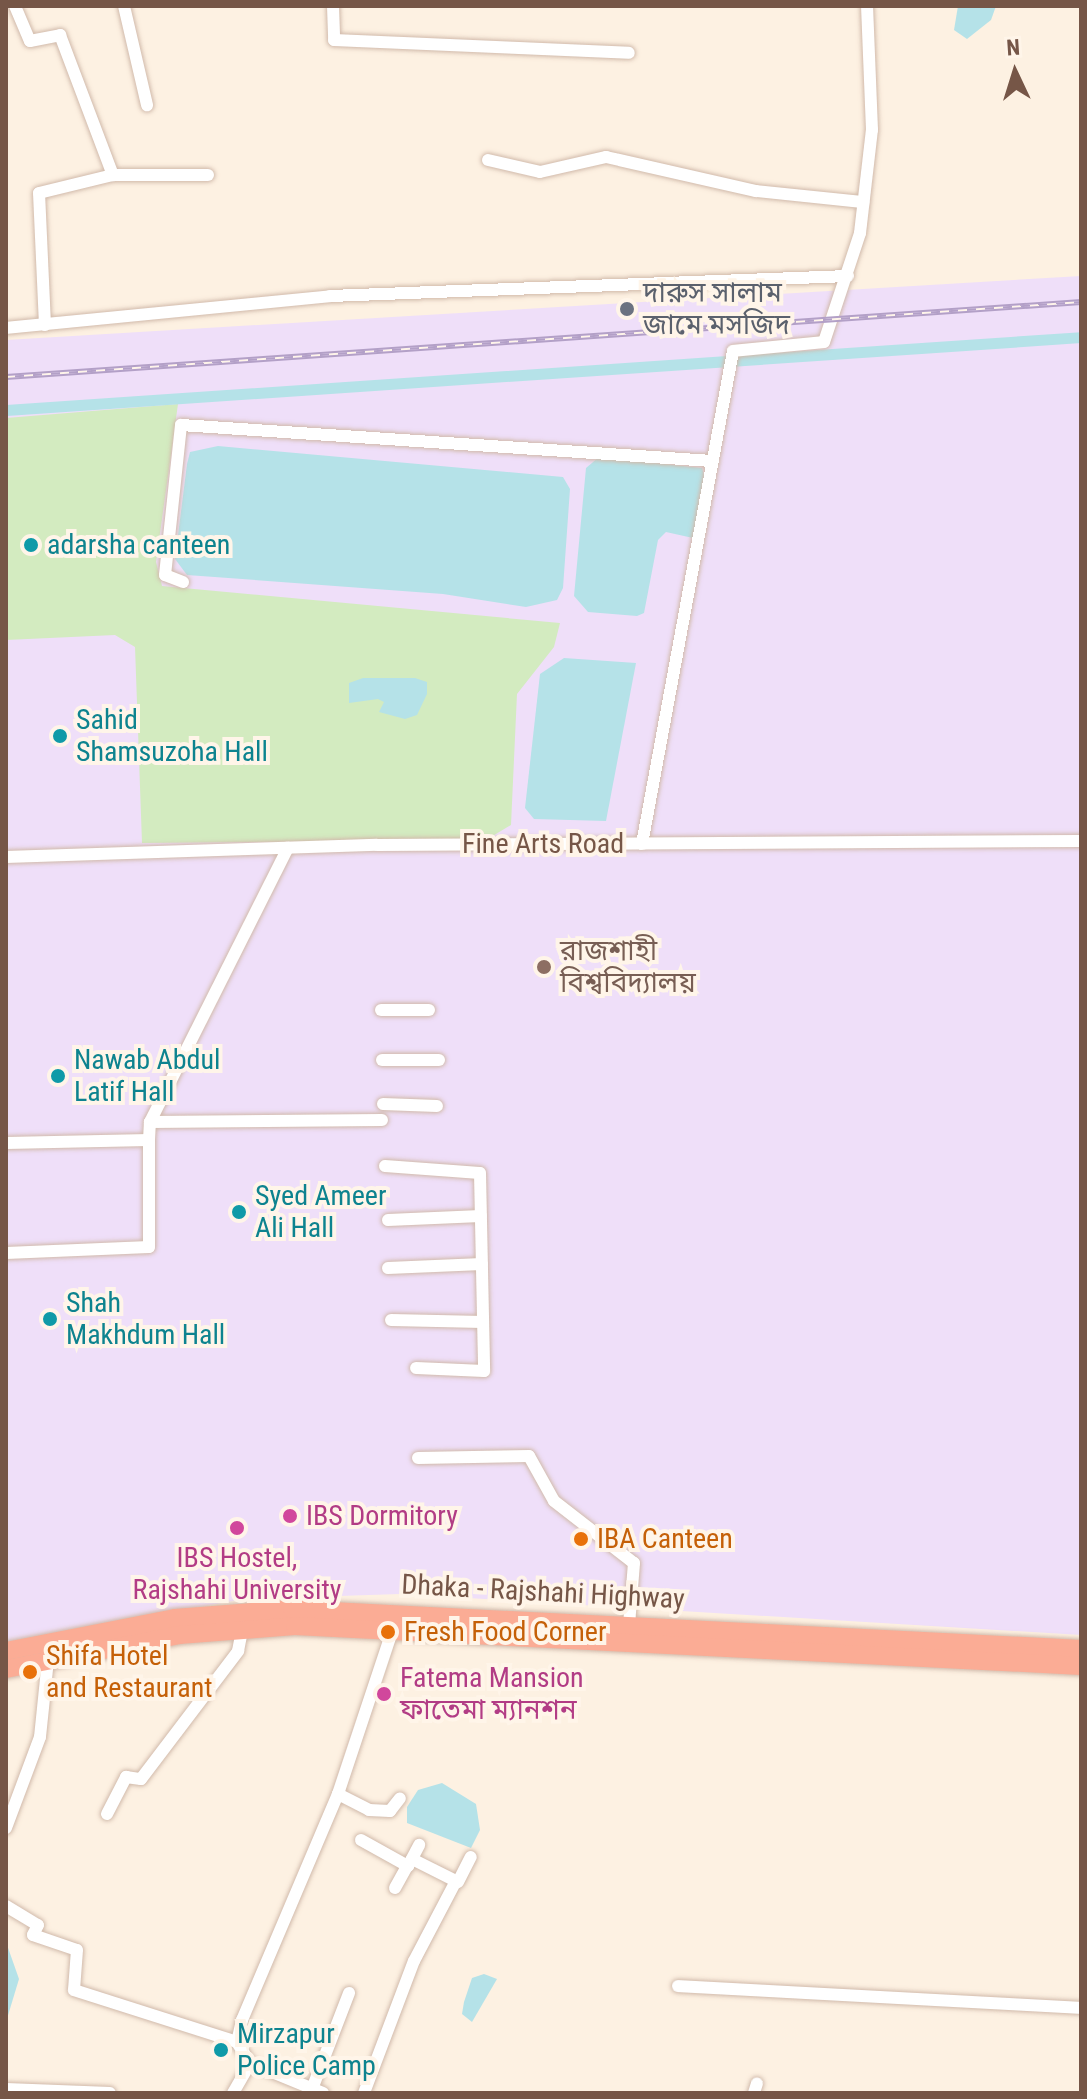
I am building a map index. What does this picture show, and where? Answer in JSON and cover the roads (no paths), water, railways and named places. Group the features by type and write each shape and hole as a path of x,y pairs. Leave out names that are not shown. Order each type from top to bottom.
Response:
{"highway":[{"name":"Dhaka - Rajshahi Highway","path":"6,1651 175,1618 398,1611 1081,1649"},
{"name":"Dhaka - Rajshahi Highway","path":"6,1669 48,1659 242,1630 393,1630 1081,1666"}],"street":[{"path":"15,6 30,41 60,35 113,175"},
{"path":"124,6 147,105"},
{"path":"333,6 334,40 629,53"},
{"path":"642,844 733,351 824,342 848,276 863,202 872,130 867,6"},
{"path":"488,160 540,172 606,157 756,191 863,202"},
{"path":"45,325 39,193 113,175 208,175"},
{"path":"6,328 330,296 848,276"},
{"path":"183,582 165,575 181,425 712,461"},
{"name":"Fine Arts Road","path":"6,857 288,848 1081,841"},
{"path":"6,1253 149,1247 150,1122 288,848"},
{"path":"381,1010 429,1010"},
{"path":"382,1060 439,1060"},
{"path":"383,1104 437,1106"},
{"path":"150,1122 382,1120"},
{"path":"6,1143 149,1140"},
{"path":"385,1166 480,1173 484,1371 416,1368"},
{"path":"388,1220 481,1216"},
{"path":"388,1268 482,1264"},
{"path":"391,1320 483,1322"},
{"path":"418,1458 529,1456 554,1501 634,1563 629,1625"},
{"path":"237,2042 338,1794 398,1611"},
{"path":"107,1814 126,1777 141,1779 238,1651 242,1630"},
{"path":"6,1828 40,1737 48,1659"},
{"path":"338,1794 369,1810 390,1811 400,1798"},
{"path":"361,1840 456,1881"},
{"path":"395,1888 419,1845"},
{"path":"364,2093 414,1961 471,1857"},
{"path":"6,1906 38,1925 33,1935 77,1950 69,1981 74,1990 237,2042 250,2063 318,2091 349,1993"},
{"path":"678,1986 1081,2008"},
{"path":"233,2093 250,2063"},
{"path":"6,2089 110,2093"}],"water":[{"path":"958,6 996,6 991,20 967,39 954,30"},
{"path":"218,446 563,477 570,489 563,588 557,600 526,607 443,594 187,575 175,559 187,464 190,452"},
{"path":"599,457 702,468 704,475 693,538 666,532 658,540 644,613 637,616 588,612 574,596 586,468"},
{"path":"564,658 636,663 606,821 534,819 525,808 540,674"},
{"path":"363,678 415,678 427,682 427,694 417,715 405,719 379,712 384,702 378,699 349,703 349,683"},
{"path":"442,1783 476,1804 480,1830 471,1848 407,1823 407,1807 418,1790"},
{"path":"6,1942 19,1979 6,2022"},
{"path":"484,1974 497,1979 472,2022 462,2014 464,2002 472,1978"}],"waterway":[{"path":"6,410 1081,337"}],"railway":[{"path":"6,377 1081,302"}],"place":[{"name":"দারুস সালাম জামে মসজিদ","path":"627,309"},
{"name":"adarsha canteen","path":"31,545"},
{"name":"Sahid Shamsuzoha Hall","path":"60,736"},
{"name":"রাজশাহী বিশ্ববিদ্যালয়","path":"544,967"},
{"name":"Nawab Abdul Latif Hall","path":"58,1076"},
{"name":"Syed Ameer Ali Hall","path":"239,1212"},
{"name":"Shah Makhdum Hall","path":"50,1319"},
{"name":"IBS Dormitory","path":"290,1516"},
{"name":"IBS Hostel, Rajshahi University","path":"237,1528"},
{"name":"IBA Canteen","path":"581,1539"},
{"name":"Fresh Food Corner","path":"388,1632"},
{"name":"Shifa Hotel and Restaurant","path":"30,1672"},
{"name":"Fatema Mansion ফাতেমা ম্যানশন","path":"384,1694"},
{"name":"Mirzapur Police Camp","path":"221,2050"}]}
